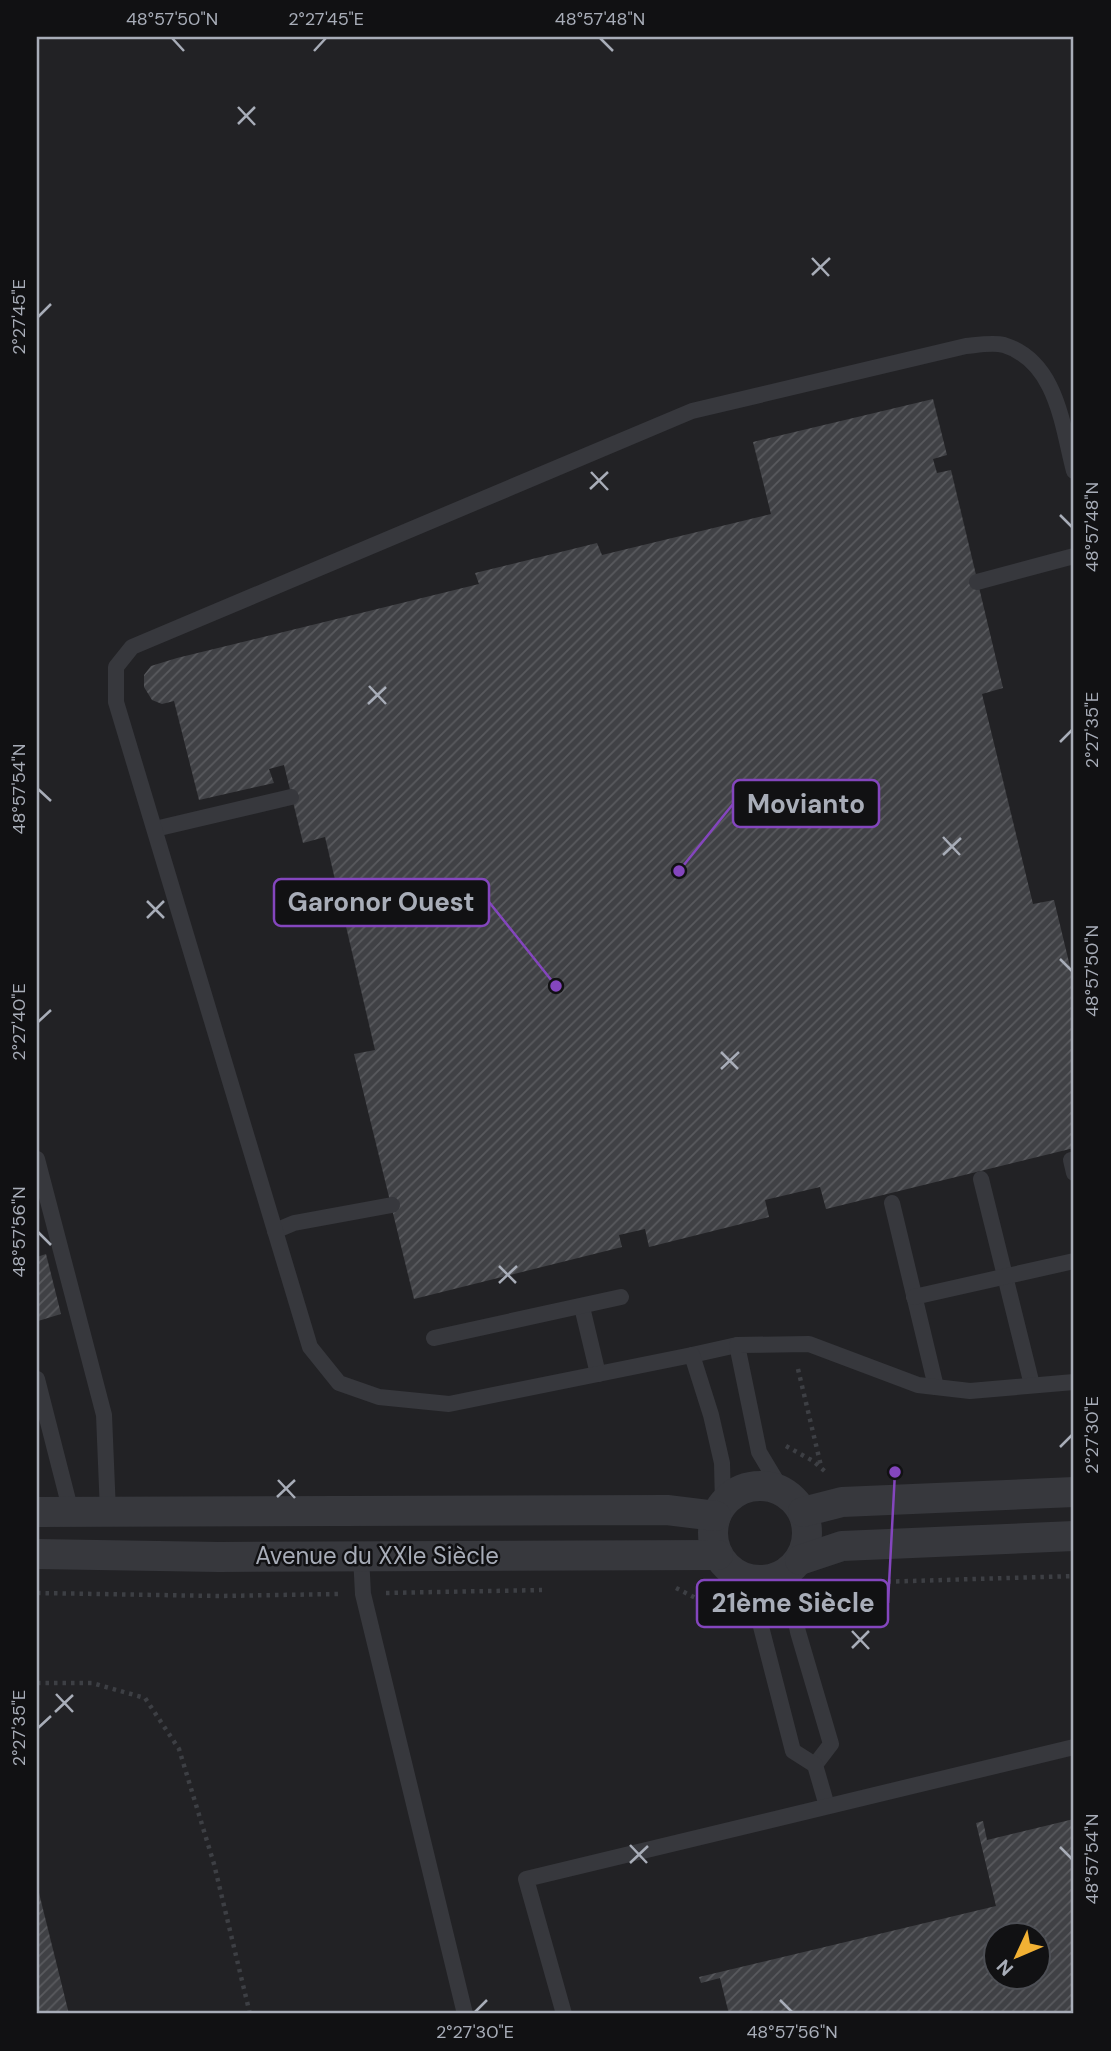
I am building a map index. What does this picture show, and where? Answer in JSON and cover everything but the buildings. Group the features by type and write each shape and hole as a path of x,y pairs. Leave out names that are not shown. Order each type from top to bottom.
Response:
{"street":[{"path":"792,1572 808,1536 793,1502 771,1487 744,1488 732,1495 719,1510 713,1529 718,1555 727,1567 740,1577 765,1580 792,1572 842,1546 1074,1536"},
{"path":"793,1502 1074,1492"},
{"name":"Avenue du XXIe Siècle","path":"37,1512 719,1510"},
{"name":"Avenue du XXIe Siècle","path":"37,1554 219,1557 718,1555"}],"lane":[{"path":"1074,471 1052,390 1032,360 1002,344 966,346 692,411 131,648 116,667 116,702 310,1347 339,1383 379,1398 449,1404 737,1345 792,1344 809,1344 918,1385 970,1391 1074,1382"},
{"path":"977,582 1074,556"},
{"path":"155,829 291,797"},
{"path":"37,1159 42,1199 104,1415 108,1512"},
{"path":"981,1179 1032,1385"},
{"path":"892,1203 936,1387"},
{"path":"275,1231 294,1223 392,1205"},
{"path":"914,1297 1074,1261"},
{"path":"434,1338 621,1297"},
{"path":"582,1307 598,1374"},
{"path":"737,1345 759,1452 793,1502"},
{"path":"692,1355 711,1415 722,1463 719,1510"},
{"path":"37,1379 71,1512"},
{"path":"361,1556 363,1594 465,2014"},
{"path":"792,1572 798,1632 831,1744 815,1765"},
{"path":"740,1577 758,1615 793,1751 815,1765 827,1806"},
{"path":"564,2014 526,1879 1074,1747"}],"path":[{"path":"792,1344 821,1467"},
{"path":"792,1572 845,1584"},
{"path":"663,1588 677,1588 737,1619 758,1615"},
{"path":"37,1593 219,1596 554,1590"},
{"path":"37,1683 92,1683 145,1698 179,1749 214,1864 250,2014"}],"shaded area":[{"path":"37,37 1074,37 1074,2014 37,2014"}],"place":[{"name":"Movianto","path":"679,871"},
{"name":"Garonor Ouest","path":"556,986"},
{"name":"21ème Siècle","path":"895,1472"}]}
